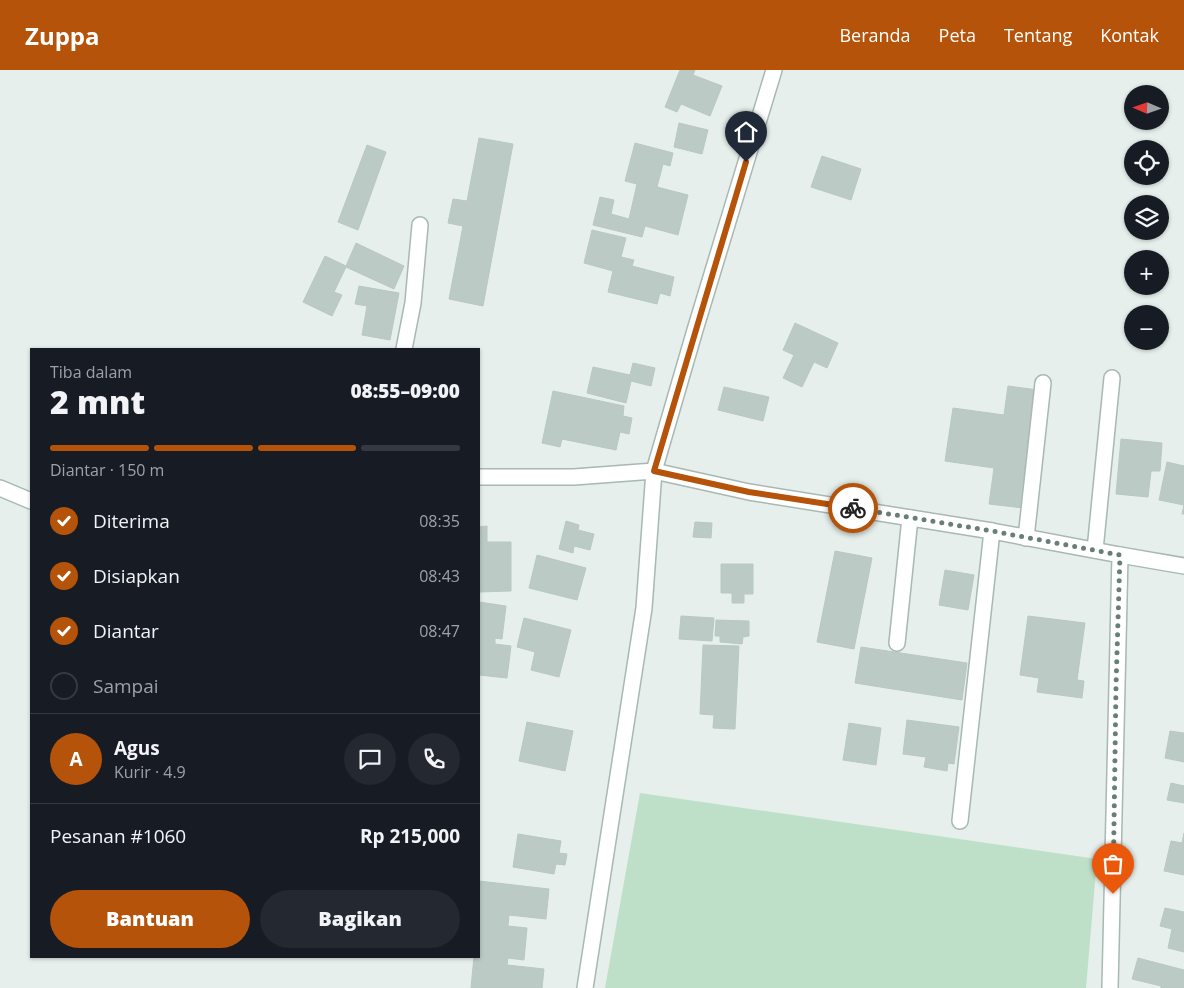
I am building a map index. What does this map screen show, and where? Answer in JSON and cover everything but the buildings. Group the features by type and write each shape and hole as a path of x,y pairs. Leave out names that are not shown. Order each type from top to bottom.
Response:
{"street":[{"path":"585,988 644,608 654,471 774,70"},
{"path":"404,348 413,303 420,225"},
{"path":"1095,550 1112,378"},
{"path":"1026,538 1043,384"},
{"path":"480,477 574,477 654,471 749,492 992,531 1184,566"},
{"path":"0,488 30,501"},
{"path":"897,643 910,518"},
{"path":"960,821 992,531"},
{"path":"1110,988 1120,555"}],"green space":[{"path":"640,793 1097,859 1086,988 605,988"}],"way so far":[{"path":"853,508 1120,555 1113,894"}],"route":[{"path":"746,162 654,471 749,492 853,508"}]}
